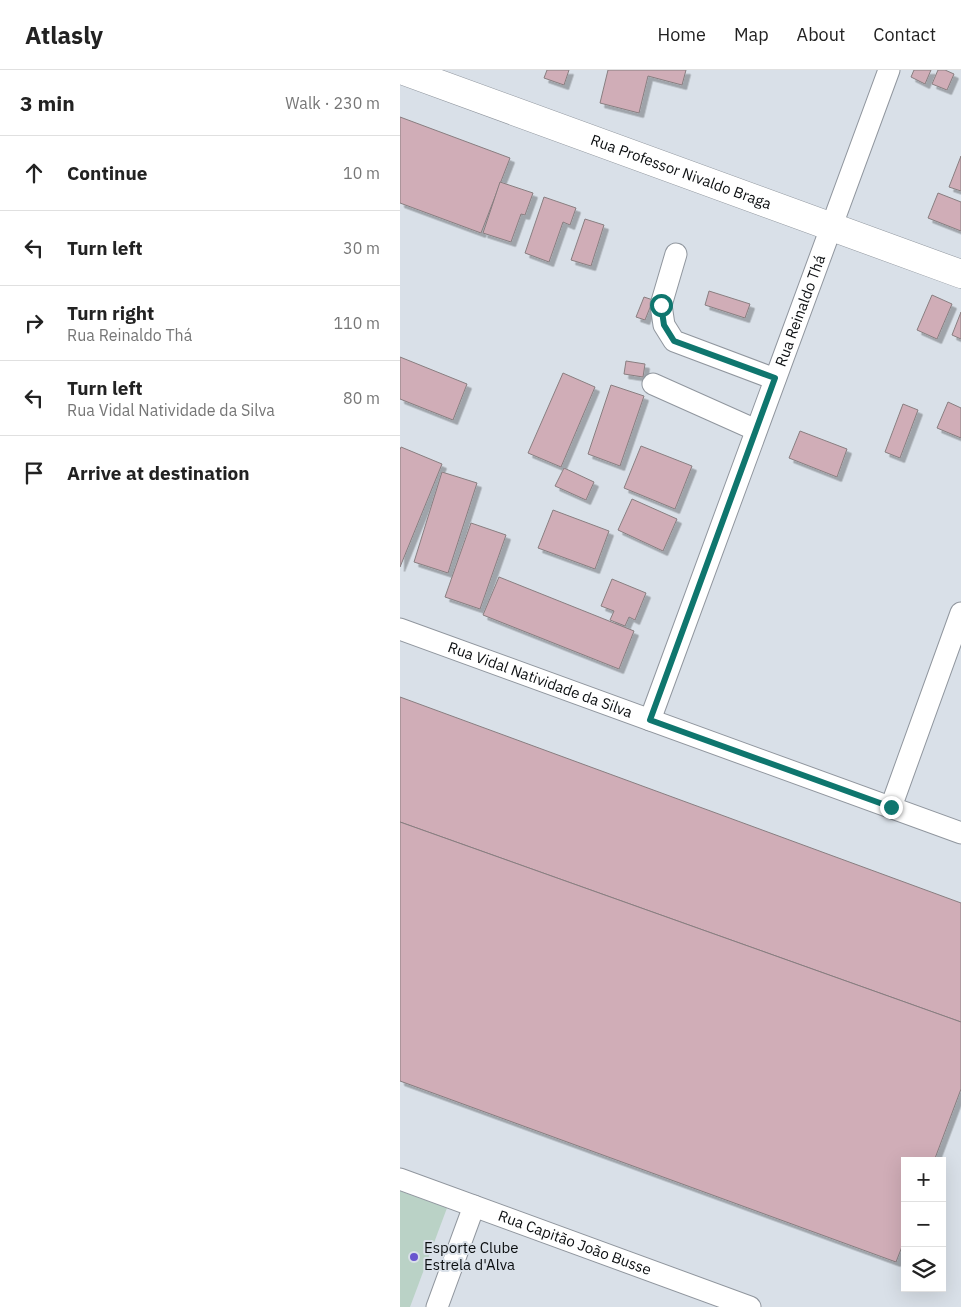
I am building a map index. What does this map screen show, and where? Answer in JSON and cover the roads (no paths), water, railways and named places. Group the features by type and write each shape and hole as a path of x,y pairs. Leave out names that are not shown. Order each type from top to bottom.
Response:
{"main road":[{"name":"Rua Professor Nivaldo Braga","path":"401,70 961,274"}],"street":[{"name":"Rua Reinaldo Thá","path":"650,720 889,70"},
{"path":"676,254 661,305 664,325 674,341 775,378"},
{"path":"653,384 756,430"},
{"path":"891,807 961,612"},
{"name":"Rua Vidal Natividade da Silva","path":"400,628 961,833"},
{"name":"Rua Capitão João Busse","path":"400,1179 474,1206 709,1300 750,1307"},
{"path":"437,1307 474,1206"}],"place":[{"name":"Esporte Clube Estrela d'Alva","path":"414,1257"}]}
